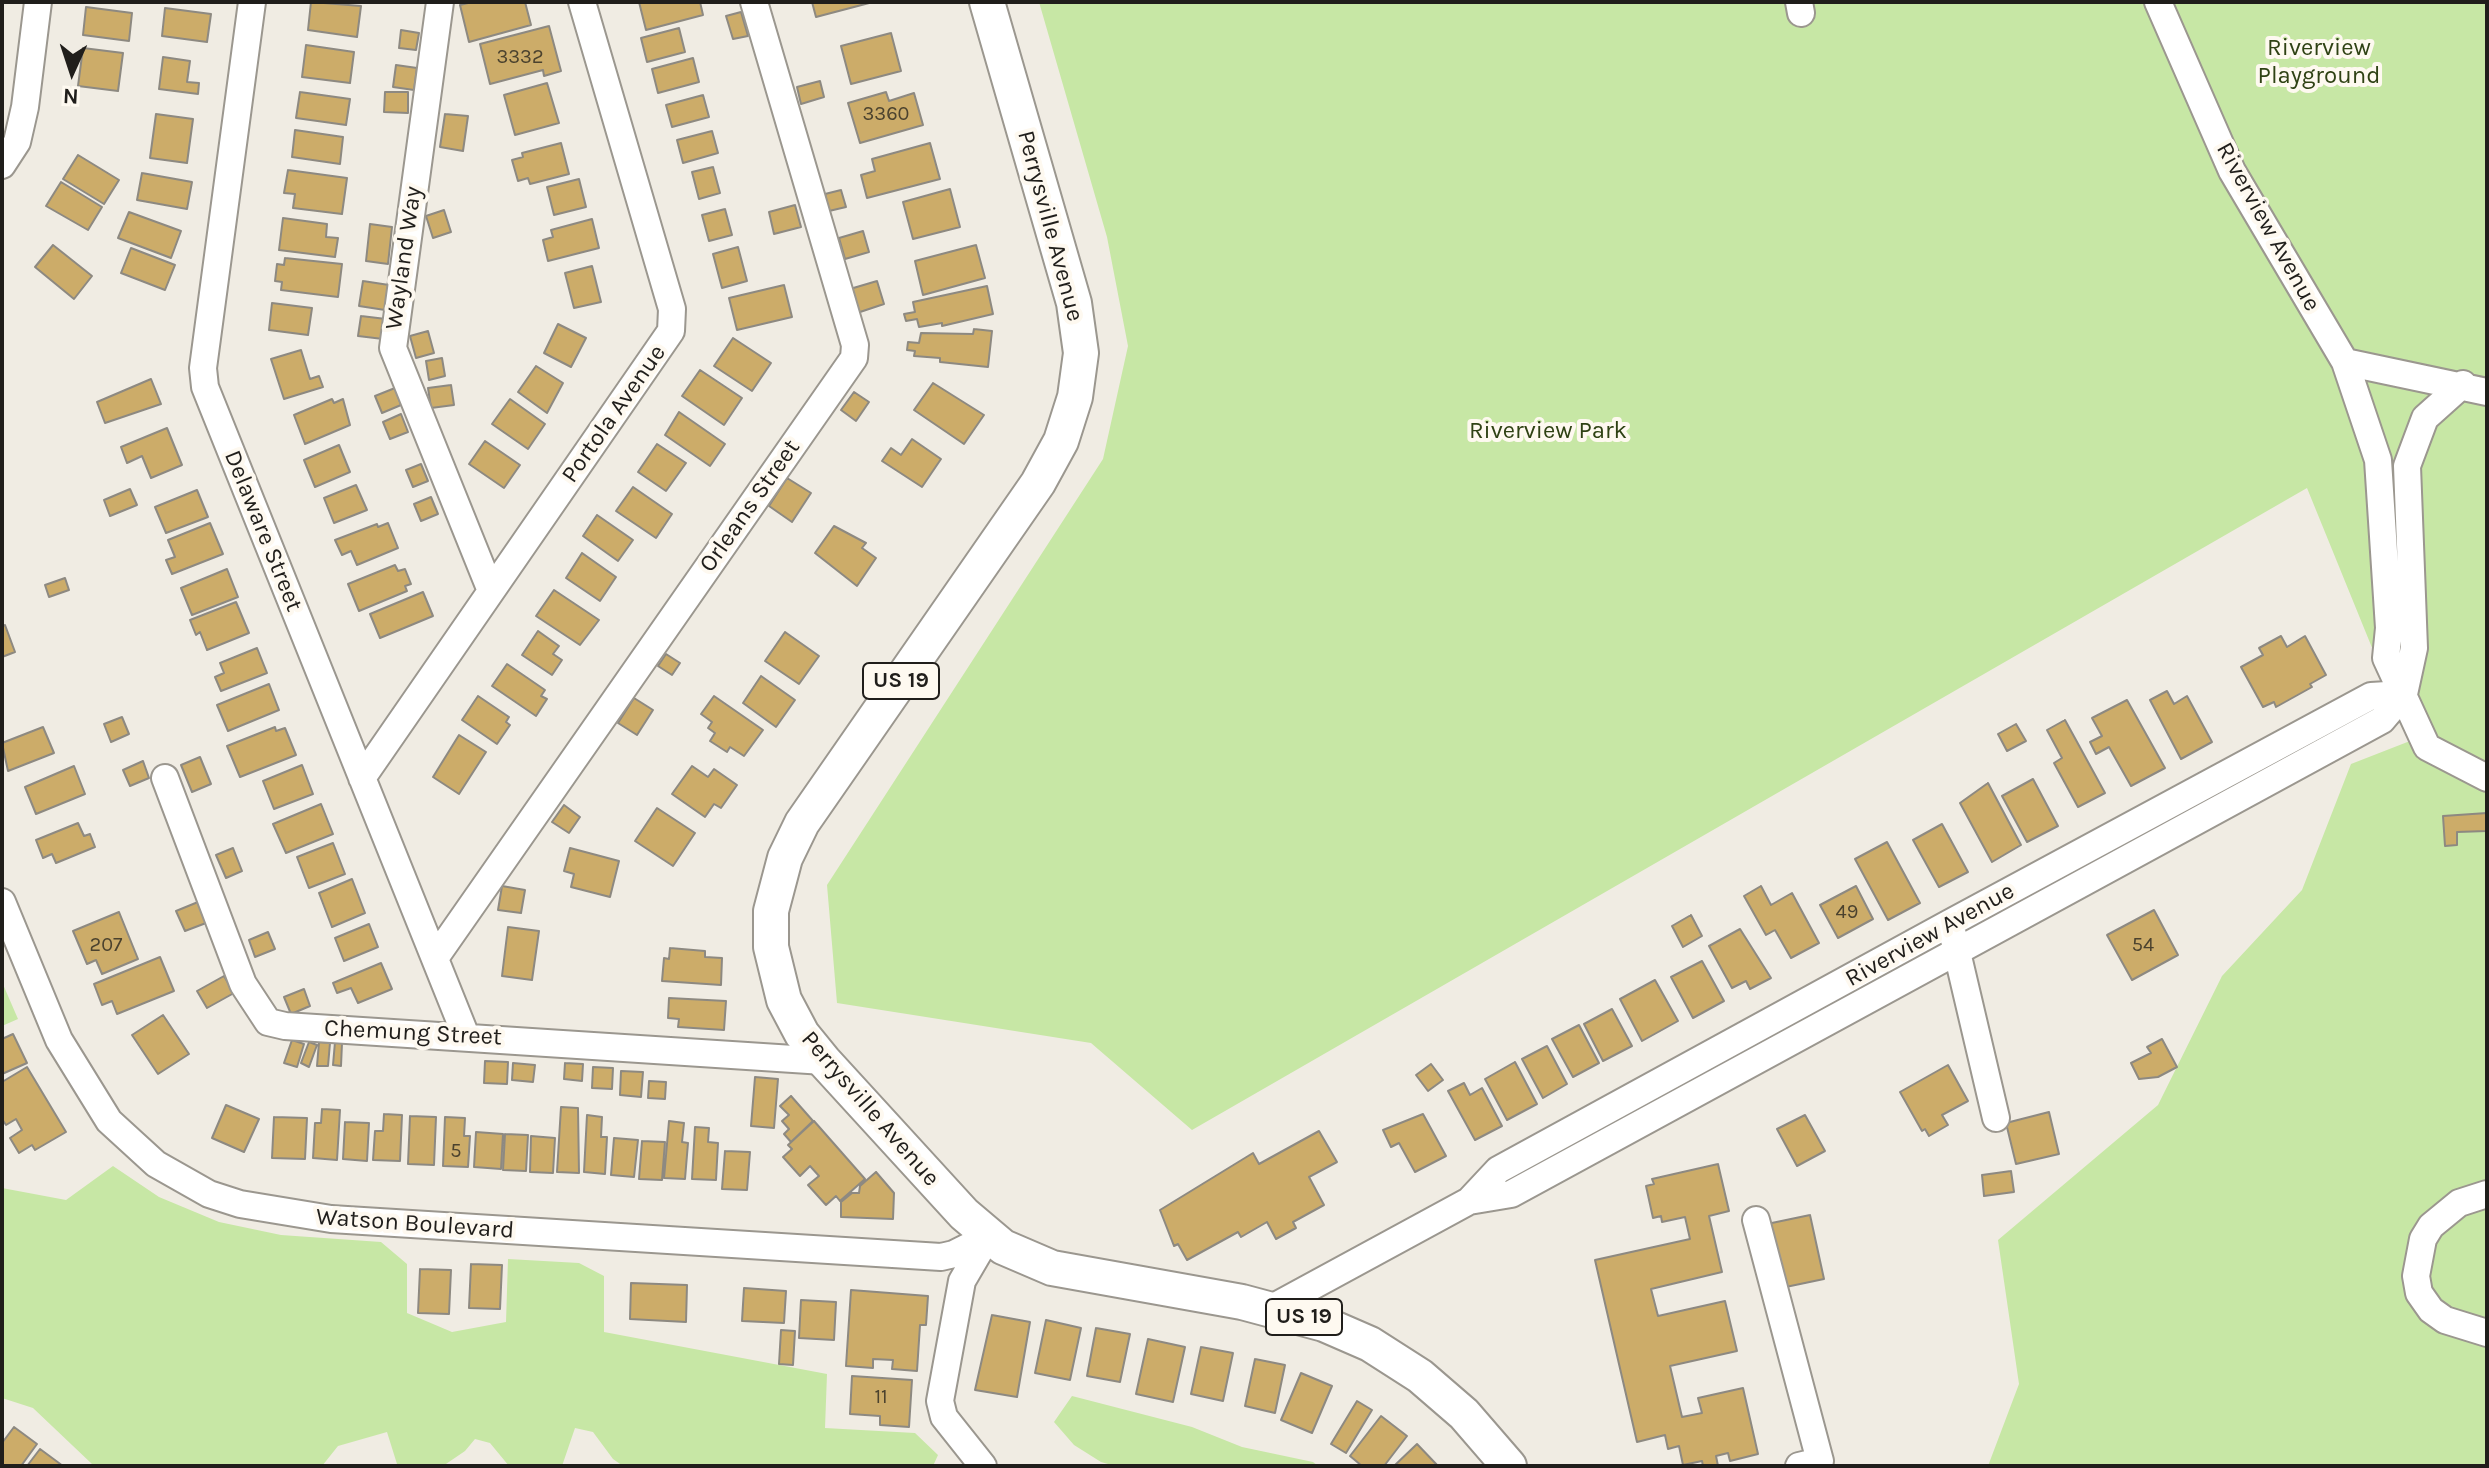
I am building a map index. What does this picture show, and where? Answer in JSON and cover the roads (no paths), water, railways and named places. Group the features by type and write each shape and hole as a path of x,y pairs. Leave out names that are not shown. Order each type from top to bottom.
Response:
{"main road":[{"name":"Perrysville Avenue","path":"987,2 1068,277 1078,328 1079,376 1069,420 1044,473 802,823 778,875 771,911 771,947 778,983 792,1017 824,1061 988,1237 1018,1256 1052,1268 1272,1308 1324,1324 1396,1359 1454,1404 1509,1466"}],"street":[{"path":"2,165 17,142 25,107 38,2"},
{"name":"Delaware Street","path":"252,2 203,378 466,1036"},
{"name":"Wayland Way","path":"440,2 393,348 491,591"},
{"name":"Portola Avenue","path":"362,778 668,337 672,324 672,309 582,2"},
{"name":"Orleans Street","path":"435,958 854,358 855,345 754,2"},
{"name":"Riverview Avenue","path":"2158,2 2232,171 2345,362 2378,460 2389,628 2386,658 2427,747 2487,778"},
{"path":"2345,362 2475,388"},
{"path":"2404,694 2414,648 2407,466 2425,418 2475,388"},
{"name":"Riverview Avenue","path":"1272,1308 1469,1201 1498,1170 1950,923 2371,696 2404,694"},
{"name":"Riverview Avenue","path":"1469,1201 1511,1194 2382,720 2404,694"},
{"name":"Chemung Street","path":"165,778 243,984 268,1022 285,1026 824,1061"},
{"name":"Watson Boulevard","path":"2,902 59,1040 90,1095 131,1144 169,1173 209,1194 268,1211 331,1219 941,1257 988,1237"},
{"path":"1950,923 1996,1118"},
{"path":"2487,1194 2459,1203 2431,1226 2423,1239 2416,1276 2419,1293 2431,1310 2467,1329 2487,1333"},
{"path":"1756,1220 1820,1461 1799,1466"},
{"path":"983,1466 944,1417 940,1401 962,1281 988,1237"}],"park label":[{"name":"Riverview Playground","path":"2319,62"},
{"name":"Riverview Park","path":"1548,431"}]}
